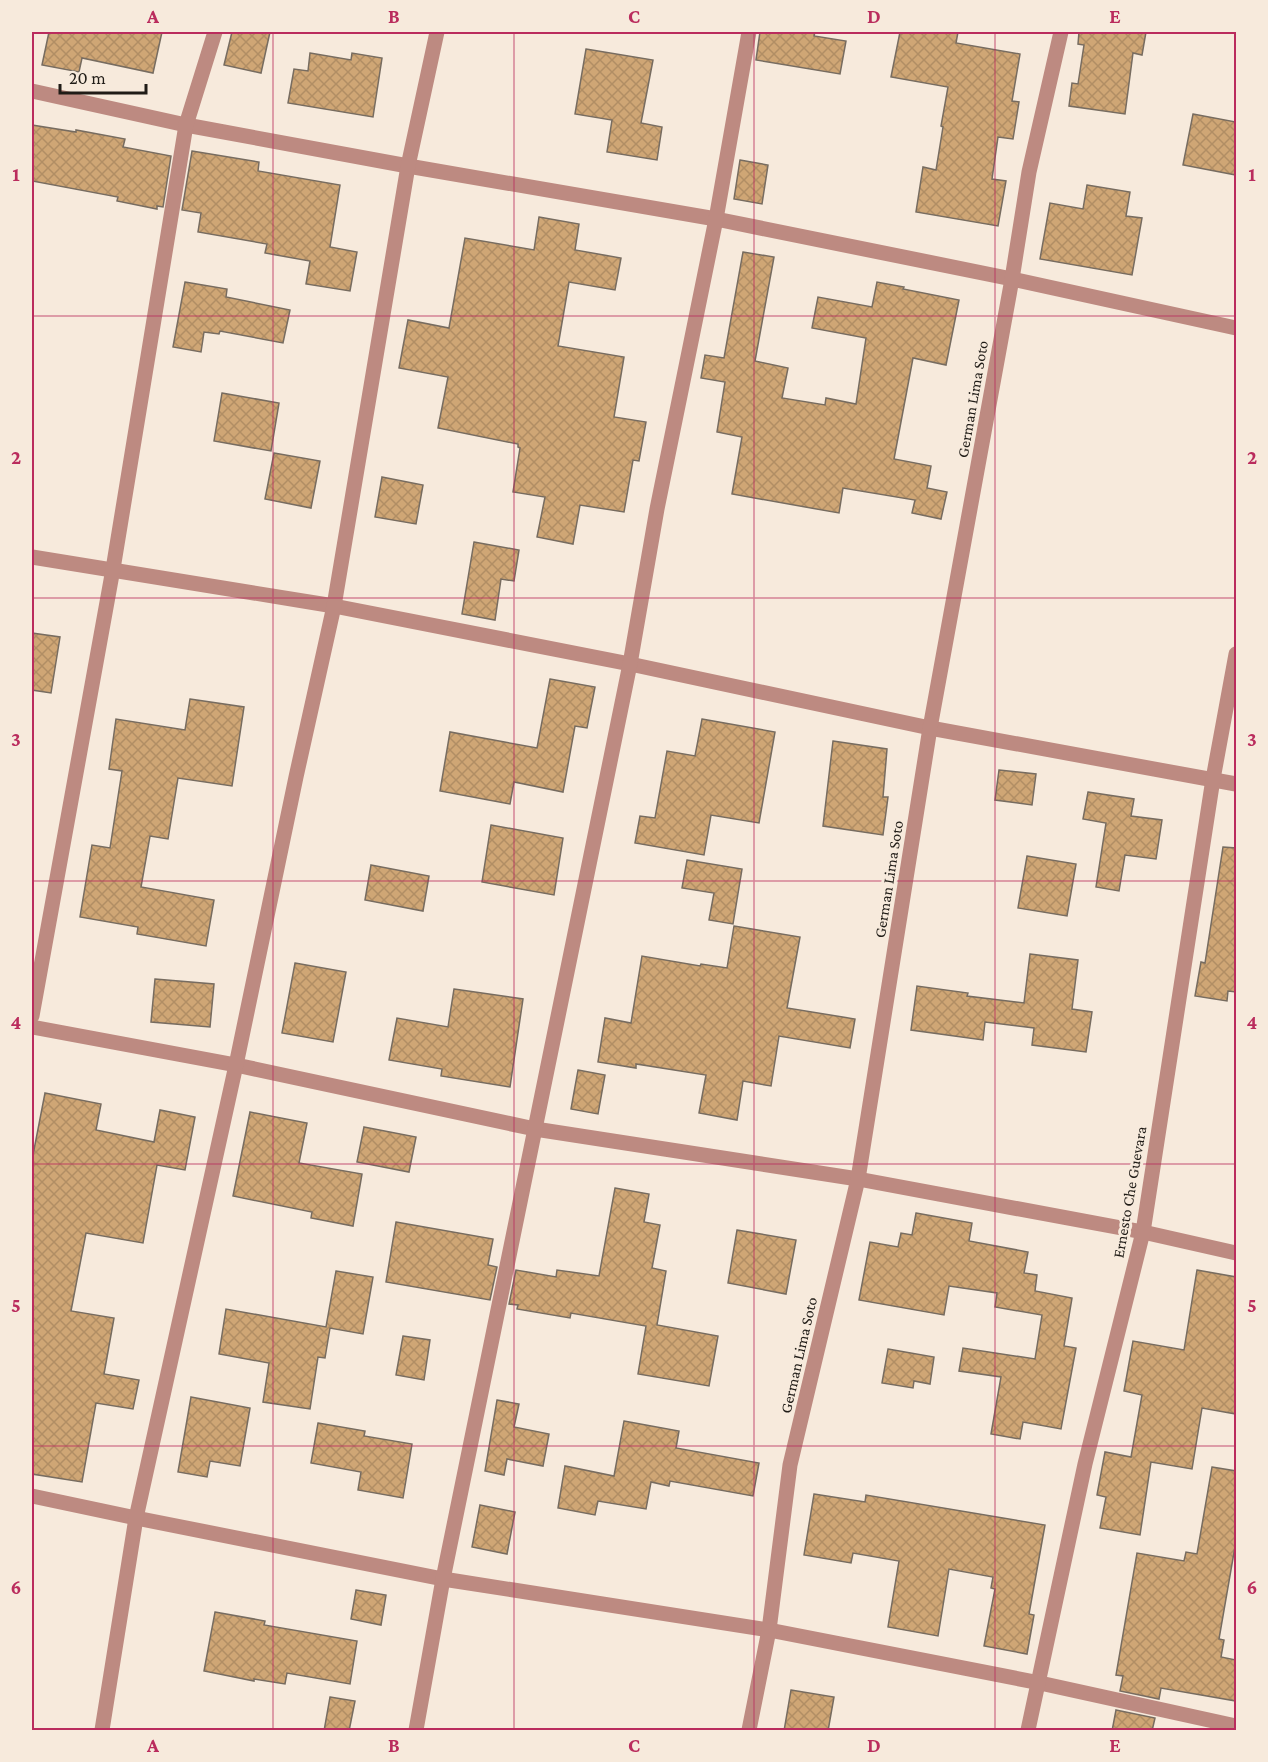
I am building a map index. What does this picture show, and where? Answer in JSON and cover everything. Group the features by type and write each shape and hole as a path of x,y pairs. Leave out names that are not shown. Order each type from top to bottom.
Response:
{"street":[{"path":"32,1016 112,569 186,125 215,32"},
{"path":"102,1731 136,1518 334,606 408,166 437,32"},
{"path":"416,1731 443,1579 630,664 657,509 716,219 749,32"},
{"name":"German Lima Soto","path":"749,1731 769,1630 790,1464 858,1179 930,728 1012,279 1029,172 1061,32"},
{"path":"32,91 186,125 716,219 1012,279 1236,328"},
{"path":"32,557 334,606 630,664 930,728 1236,783"},
{"name":"Ernesto Che Guevara","path":"1028,1731 1085,1464 1143,1232 1213,779 1236,654"},
{"path":"32,1027 236,1065 536,1128 858,1179 1143,1232 1236,1253"},
{"path":"32,1496 443,1579 769,1630 1040,1683 1236,1726"}],"building":[{"path":"49,32 162,32 153,73 82,58 79,72 42,65"},
{"path":"232,32 270,32 261,73 224,65"},
{"path":"760,32 815,32 814,36 846,41 840,74 756,60"},
{"path":"900,32 958,32 956,43 1020,54 1012,101 1019,102 1013,139 998,137 992,179 1006,181 998,226 916,212 923,167 936,170 948,87 891,77"},
{"path":"1079,32 1146,32 1142,55 1133,53 1125,114 1069,106 1072,83 1078,84 1084,45 1078,44"},
{"path":"586,49 653,60 641,123 662,127 657,160 607,152 612,120 575,114"},
{"path":"310,53 351,60 352,53 382,58 373,117 288,103 294,69 308,71"},
{"path":"1193,114 1236,122 1236,175 1183,165"},
{"path":"32,125 125,139 123,147 171,156 163,207 157,206 157,209 117,201 118,197 32,181"},
{"path":"192,151 259,162 258,171 340,185 330,247 357,252 350,291 306,284 310,261 265,253 267,244 198,232 201,213 182,210"},
{"path":"740,160 768,165 762,204 734,199"},
{"path":"1087,185 1130,192 1126,216 1142,218 1132,275 1040,259 1050,203 1083,209"},
{"path":"539,217 579,224 575,250 621,258 615,290 569,282 558,346 624,357 614,417 646,422 639,461 633,460 624,512 580,505 573,544 537,537 545,497 513,492 520,448 518,444 438,428 448,377 399,368 408,320 449,328 465,238 534,250"},
{"path":"743,252 774,257 755,361 788,368 782,398 825,405 826,398 856,404 866,338 812,328 818,297 872,307 877,282 959,300 946,365 913,358 894,459 931,466 927,488 947,492 941,519 912,513 915,500 843,488 839,513 732,494 742,437 717,432 725,382 701,378 705,355 724,358"},
{"path":"185,282 227,289 226,297 290,310 283,343 220,331 219,334 204,332 201,352 173,347"},
{"path":"222,393 279,403 271,451 214,441"},
{"path":"274,453 320,461 311,508 265,499"},
{"path":"382,477 423,485 416,524 375,517"},
{"path":"474,542 519,550 514,581 501,579 495,620 462,614"},
{"path":"32,633 60,637 51,693 32,690"},
{"path":"550,679 595,687 587,728 575,726 563,792 514,782 510,804 440,791 450,732 537,748"},
{"path":"190,699 244,707 232,786 178,778 168,839 150,836 141,887 214,900 206,946 137,934 138,927 80,917 92,845 110,848 122,771 109,769 116,719 185,730"},
{"path":"702,719 775,732 759,823 711,815 704,855 635,843 640,816 655,818 667,751 695,756"},
{"path":"833,741 887,749 883,797 888,797 883,835 823,826"},
{"path":"999,770 1036,774 1032,805 995,800"},
{"path":"1088,792 1134,799 1131,816 1162,820 1156,859 1125,855 1119,891 1096,887 1106,823 1083,819"},
{"path":"491,825 563,838 554,895 482,882"},
{"path":"1223,847 1236,848 1236,992 1228,991 1227,1001 1195,996 1201,962 1205,963"},
{"path":"1027,856 1076,864 1067,916 1018,908"},
{"path":"687,860 742,869 733,924 709,920 714,893 682,888"},
{"path":"371,865 429,876 423,911 365,900"},
{"path":"734,926 800,937 787,1008 855,1019 850,1048 779,1036 771,1086 743,1081 737,1120 699,1113 706,1075 636,1064 636,1068 598,1062 605,1018 631,1023 642,956 727,968"},
{"path":"1030,954 1078,960 1072,1009 1092,1012 1086,1052 1032,1045 1034,1028 985,1022 983,1040 911,1030 917,986 968,993 967,996 1024,1003"},
{"path":"295,963 346,972 333,1042 282,1033"},
{"path":"155,979 214,984 210,1027 151,1022"},
{"path":"454,989 523,999 510,1087 441,1076 442,1069 389,1060 397,1018 448,1027"},
{"path":"578,1070 605,1075 598,1114 571,1109"},
{"path":"45,1093 101,1104 96,1130 154,1142 160,1110 195,1117 185,1170 157,1165 143,1243 86,1233 71,1311 114,1318 104,1374 139,1380 133,1409 96,1403 82,1482 32,1474 32,1160"},
{"path":"250,1112 307,1123 299,1163 362,1174 353,1226 311,1218 312,1212 233,1196"},
{"path":"364,1127 416,1137 409,1172 357,1162"},
{"path":"615,1188 649,1194 644,1222 660,1225 652,1268 666,1271 657,1325 718,1336 709,1386 638,1374 646,1326 571,1313 570,1318 517,1309 518,1305 509,1304 516,1270 556,1277 557,1270 599,1276"},
{"path":"916,1213 972,1223 969,1241 1028,1252 1024,1273 1037,1275 1035,1291 1072,1298 1064,1346 1076,1348 1061,1429 1023,1422 1020,1439 991,1434 1001,1377 959,1371 963,1348 1035,1359 1042,1315 995,1307 997,1293 949,1286 944,1315 859,1300 870,1242 898,1247 901,1233 912,1235"},
{"path":"396,1222 493,1239 488,1265 497,1267 490,1300 386,1282"},
{"path":"737,1230 796,1240 786,1294 728,1283"},
{"path":"1197,1270 1236,1277 1236,1414 1202,1408 1192,1469 1151,1462 1140,1535 1100,1528 1106,1497 1097,1495 1105,1452 1131,1457 1142,1395 1124,1391 1133,1341 1184,1350"},
{"path":"336,1271 373,1277 363,1334 330,1328 325,1358 318,1357 310,1409 263,1402 269,1363 219,1354 226,1309 326,1327"},
{"path":"403,1336 430,1340 424,1380 396,1375"},
{"path":"888,1349 934,1357 930,1384 914,1381 913,1388 882,1383"},
{"path":"191,1397 250,1408 240,1466 210,1461 207,1477 178,1472"},
{"path":"497,1400 519,1404 514,1427 549,1434 543,1466 507,1459 504,1475 485,1471"},
{"path":"624,1421 679,1431 676,1448 759,1463 753,1496 670,1481 669,1486 651,1482 646,1509 598,1501 595,1515 558,1508 565,1466 614,1476"},
{"path":"318,1423 365,1431 364,1436 412,1444 403,1498 358,1490 361,1472 311,1463"},
{"path":"1212,1467 1236,1471 1236,1541 1219,1639 1224,1640 1221,1657 1236,1660 1236,1701 1161,1688 1159,1699 1120,1691 1123,1676 1116,1675 1137,1553 1184,1561 1186,1552 1197,1554"},
{"path":"814,1494 865,1502 866,1495 1045,1525 1029,1614 1034,1615 1027,1654 984,1646 995,1589 991,1588 993,1577 949,1569 938,1636 888,1627 899,1561 853,1553 851,1563 804,1555"},
{"path":"480,1505 515,1512 507,1554 472,1547"},
{"path":"356,1590 386,1595 381,1625 351,1619"},
{"path":"215,1612 265,1621 264,1625 357,1641 350,1684 287,1673 285,1684 254,1679 254,1681 204,1671"},
{"path":"791,1690 834,1697 828,1731 784,1731"},
{"path":"330,1697 355,1701 349,1731 324,1731"},
{"path":"1116,1710 1155,1718 1152,1731 1112,1731"}]}
